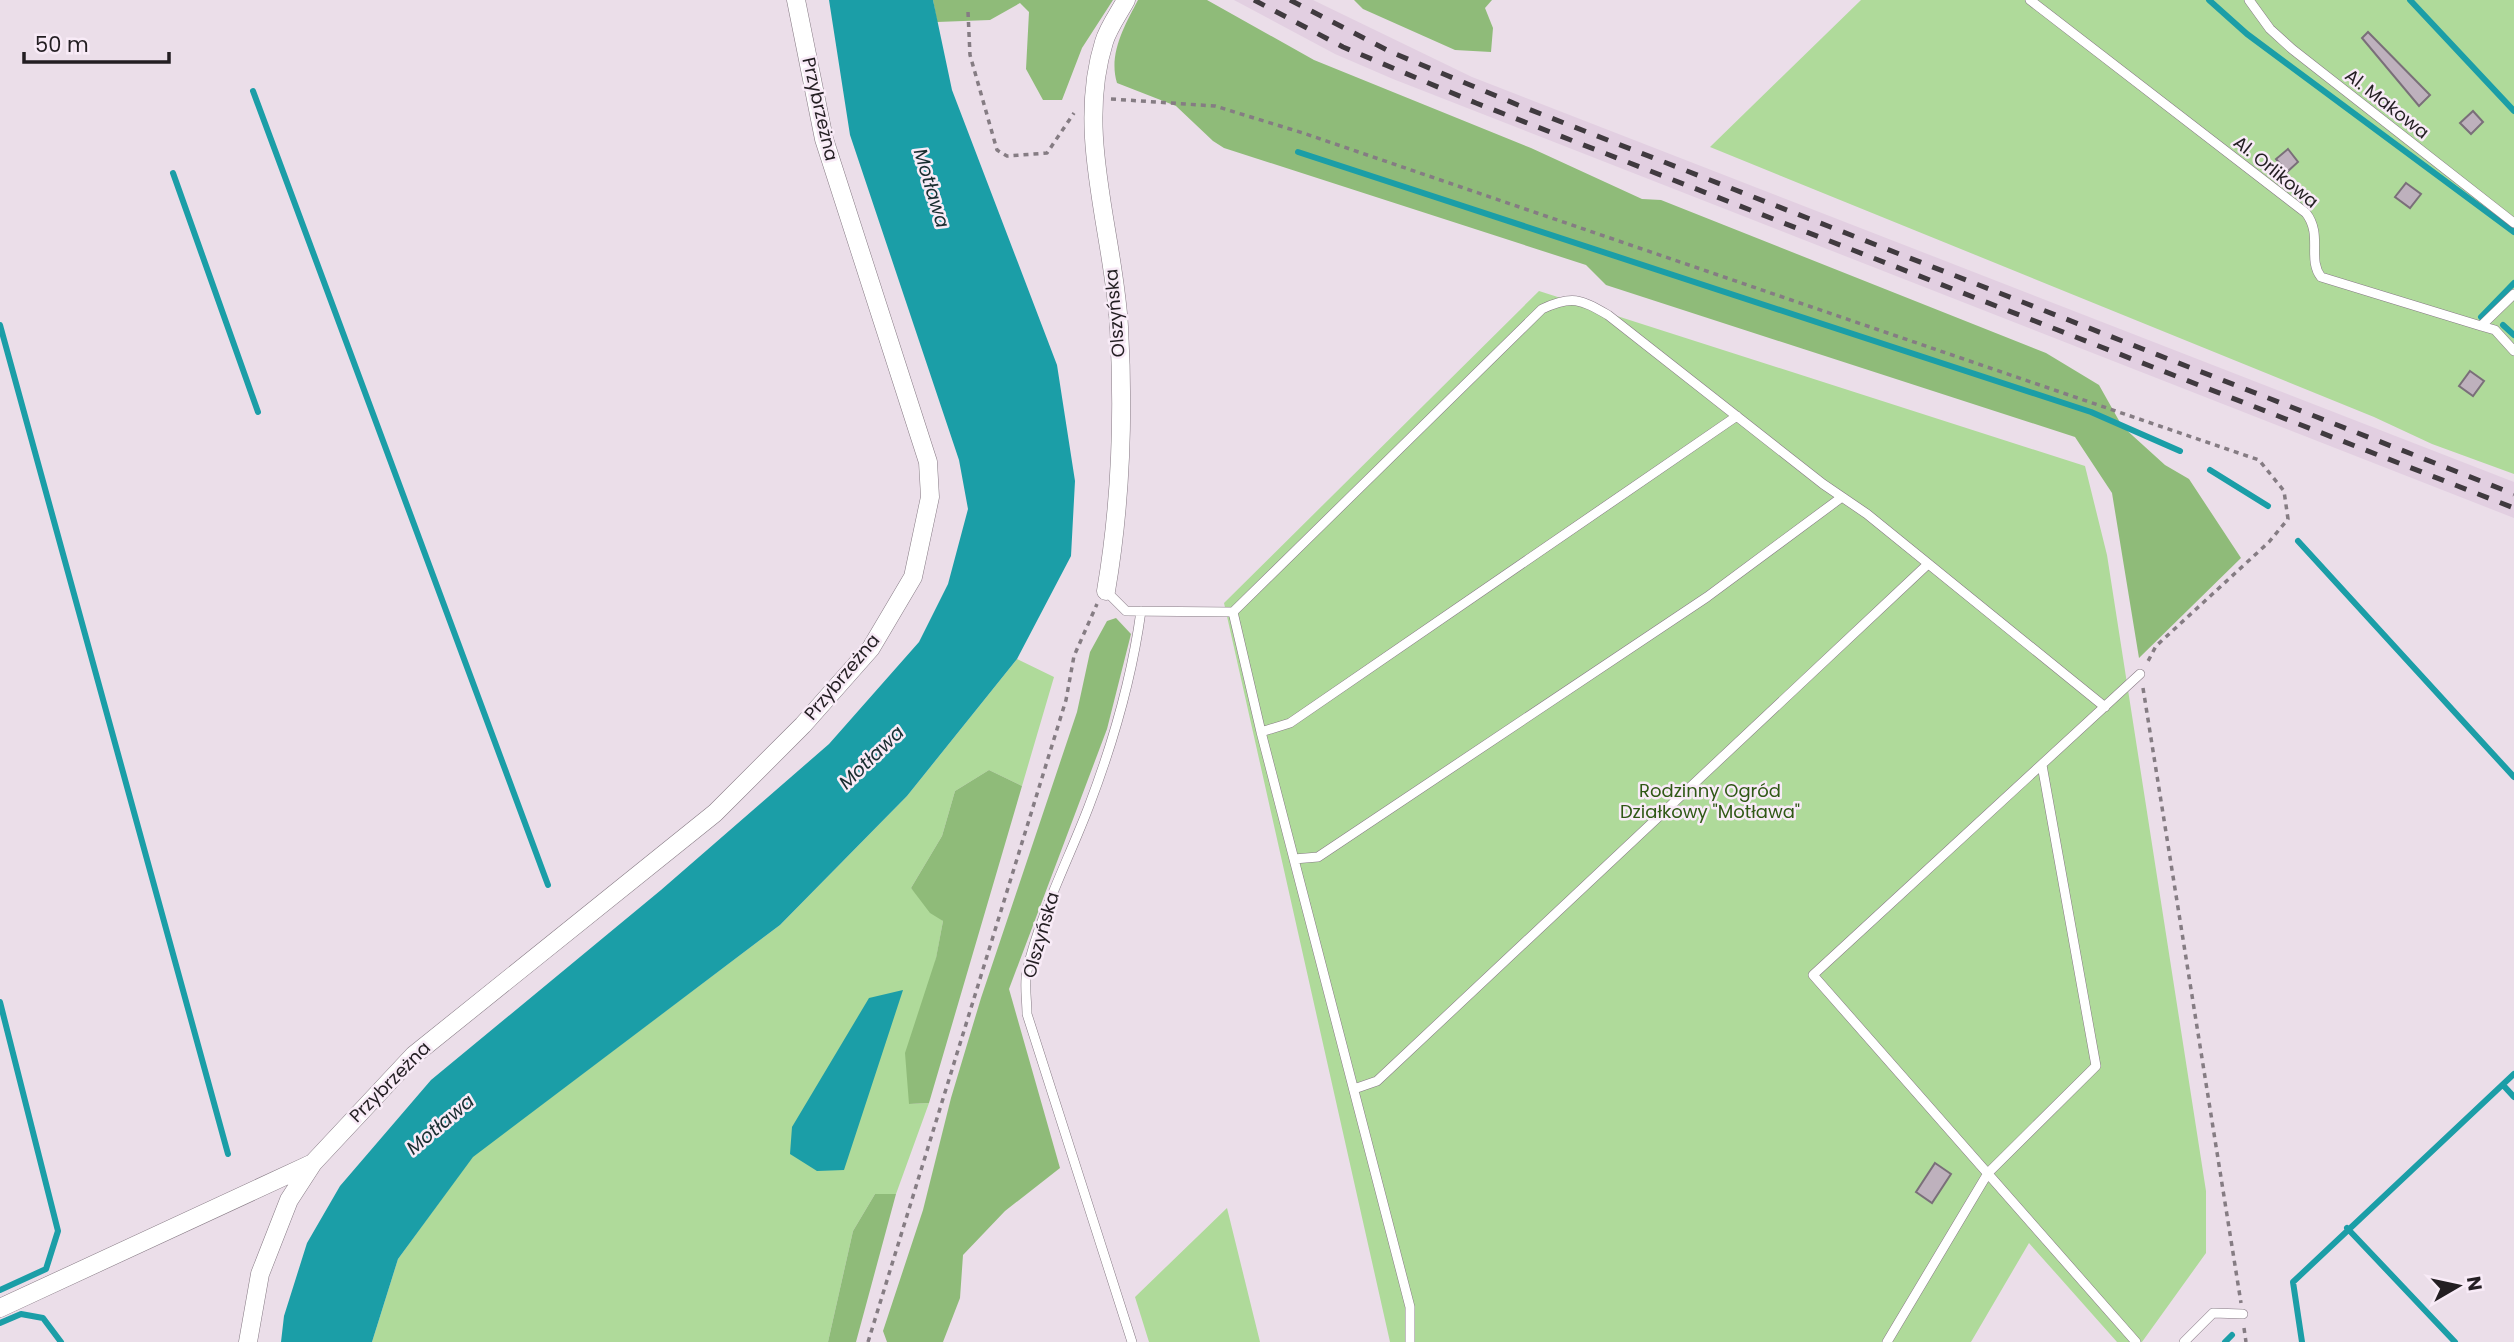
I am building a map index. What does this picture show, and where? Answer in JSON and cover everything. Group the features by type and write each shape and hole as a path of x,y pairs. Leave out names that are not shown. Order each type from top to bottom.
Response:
{"street":[{"name":"Przybrzeżna","path":"248,1342 260,1274 289,1200 313,1163 414,1055 715,813 803,725 871,648 913,577 930,497 928,462 824,139 796,0"},
{"name":"Olszyńska","path":"1106,591 1117,530 1123,451 1119,324 1095,135 1095,78 1104,39 1126,0"},
{"name":"Przybrzeżna","path":"0,1308 313,1163"}],"lane":[{"name":"Al. Orlikowa","path":"2031,0 2306,213 2315,227 2316,267 2321,277 2481,326"},
{"name":"Al. Makowa","path":"2249,0 2270,29 2292,49 2514,223"},
{"path":"2514,294 2481,326 2495,330 2514,351"},
{"path":"1106,591 1126,611 1230,613 1542,309 1562,300 1581,300 1608,315 1928,564 2105,707"},
{"path":"1261,732 1290,723 1737,416"},
{"path":"1294,859 1318,857 1707,597 1842,497"},
{"path":"1354,1089 1377,1081 1928,564"},
{"name":"Olszyńska","path":"1132,1342 1027,1014 1027,973 1053,892 1089,806 1122,708 1136,648 1140,611"},
{"path":"1230,613 1410,1307 1410,1342"},
{"path":"2136,1342 1813,975 2140,674"},
{"path":"1887,1342 1988,1173 2096,1066 2042,765"},
{"path":"2184,1342 2213,1314 2243,1314"}],"path":[{"path":"968,12 970,55 984,108 997,150 1007,156 1047,153 1095,78"},
{"path":"868,1342 1066,700 1074,656 1082,633 1106,591"}],"shaded area":[{"path":"1234,0 1313,0 1472,77 2514,482 2514,518 1393,79 1335,54"}],"green space":[{"path":"933,0 1113,0 1082,48 1062,100 1043,100 1026,69 1029,12 1020,3 990,20 937,22"},
{"path":"1138,0 1207,0 1314,60 1531,148 1642,199 1661,200 2046,353 2099,385 2122,426 2165,465 2189,479 2241,558 2139,658 2112,493 2075,437 1606,285 1586,265 1224,148 1176,106 1117,83 1116,51"},
{"path":"1354,0 1492,0 1485,8 1493,28 1491,52 1455,50 1363,9"},
{"path":"1861,0 2514,0 2514,474 2432,444 2374,417 1710,147"},
{"name":"Rodzinny Ogród Działkowy \"Motława\"","path":"1539,291 2085,466 2107,555 2206,1191 2206,1253 2142,1342 2117,1342 2029,1243 1971,1342 1390,1342 1224,603"},
{"path":"1116,618 1131,634 1107,729 1009,989 1060,1168 1005,1211 963,1255 960,1298 943,1342 887,1342 883,1331 923,1210 951,1098 981,998 1077,712 1090,652 1107,621"},
{"path":"1017,659 1054,677 1022,786 989,770 955,791 942,836 911,888 943,921 909,1104 929,1103 896,1194 875,1194 853,1231 828,1342 372,1342 398,1259 473,1156 780,925 907,796"},
{"path":"989,770 1022,786 929,1103 909,1104 905,1053 936,958 943,921 930,913 911,888 942,836 955,791"},
{"path":"875,1194 896,1194 856,1342 828,1342 853,1231"},
{"path":"1227,1208 1260,1342 1149,1342 1135,1297"}],"water":[{"name":"Motława","path":"829,0 933,0 952,90 1057,365 1075,481 1071,556 1017,659 907,796 780,925 473,1157 398,1259 372,1342 281,1342 284,1316 307,1243 340,1186 431,1080 661,890 829,744 919,642 948,584 968,509 959,460 850,135"},
{"path":"903,990 844,1170 817,1171 790,1154 792,1127 869,998"}],"building":[{"path":"2368,32 2430,95 2419,106 2362,38"},
{"path":"2473,111 2483,122 2471,134 2460,123"},
{"path":"2288,149 2298,162 2287,172 2276,159"},
{"path":"2406,183 2421,194 2410,208 2395,197"},
{"path":"2470,371 2484,381 2473,396 2459,386"},
{"path":"1935,1163 1951,1174 1932,1203 1916,1192"}],"waterway":[{"path":"2209,0 2247,34 2514,232"},
{"path":"2410,0 2514,111"},
{"path":"253,91 548,885"},
{"path":"1298,152 2091,412 2180,451"},
{"path":"173,173 258,412"},
{"path":"2481,317 2514,283"},
{"path":"0,325 228,1154"},
{"path":"2503,325 2514,335"},
{"path":"2210,470 2268,506"},
{"path":"2298,541 2514,777"},
{"path":"0,1002 58,1231 46,1269 0,1290"},
{"path":"2302,1342 2293,1282 2514,1074"},
{"path":"2503,1085 2514,1097"},
{"path":"2347,1228 2455,1342"},
{"path":"0,1323 21,1314 43,1318 61,1342"},
{"path":"2225,1342 2232,1335"}],"railway":[{"path":"1254,0 1343,47 1476,103 2514,508"},
{"path":"1290,0 1391,52 1518,105 2514,494"}]}
